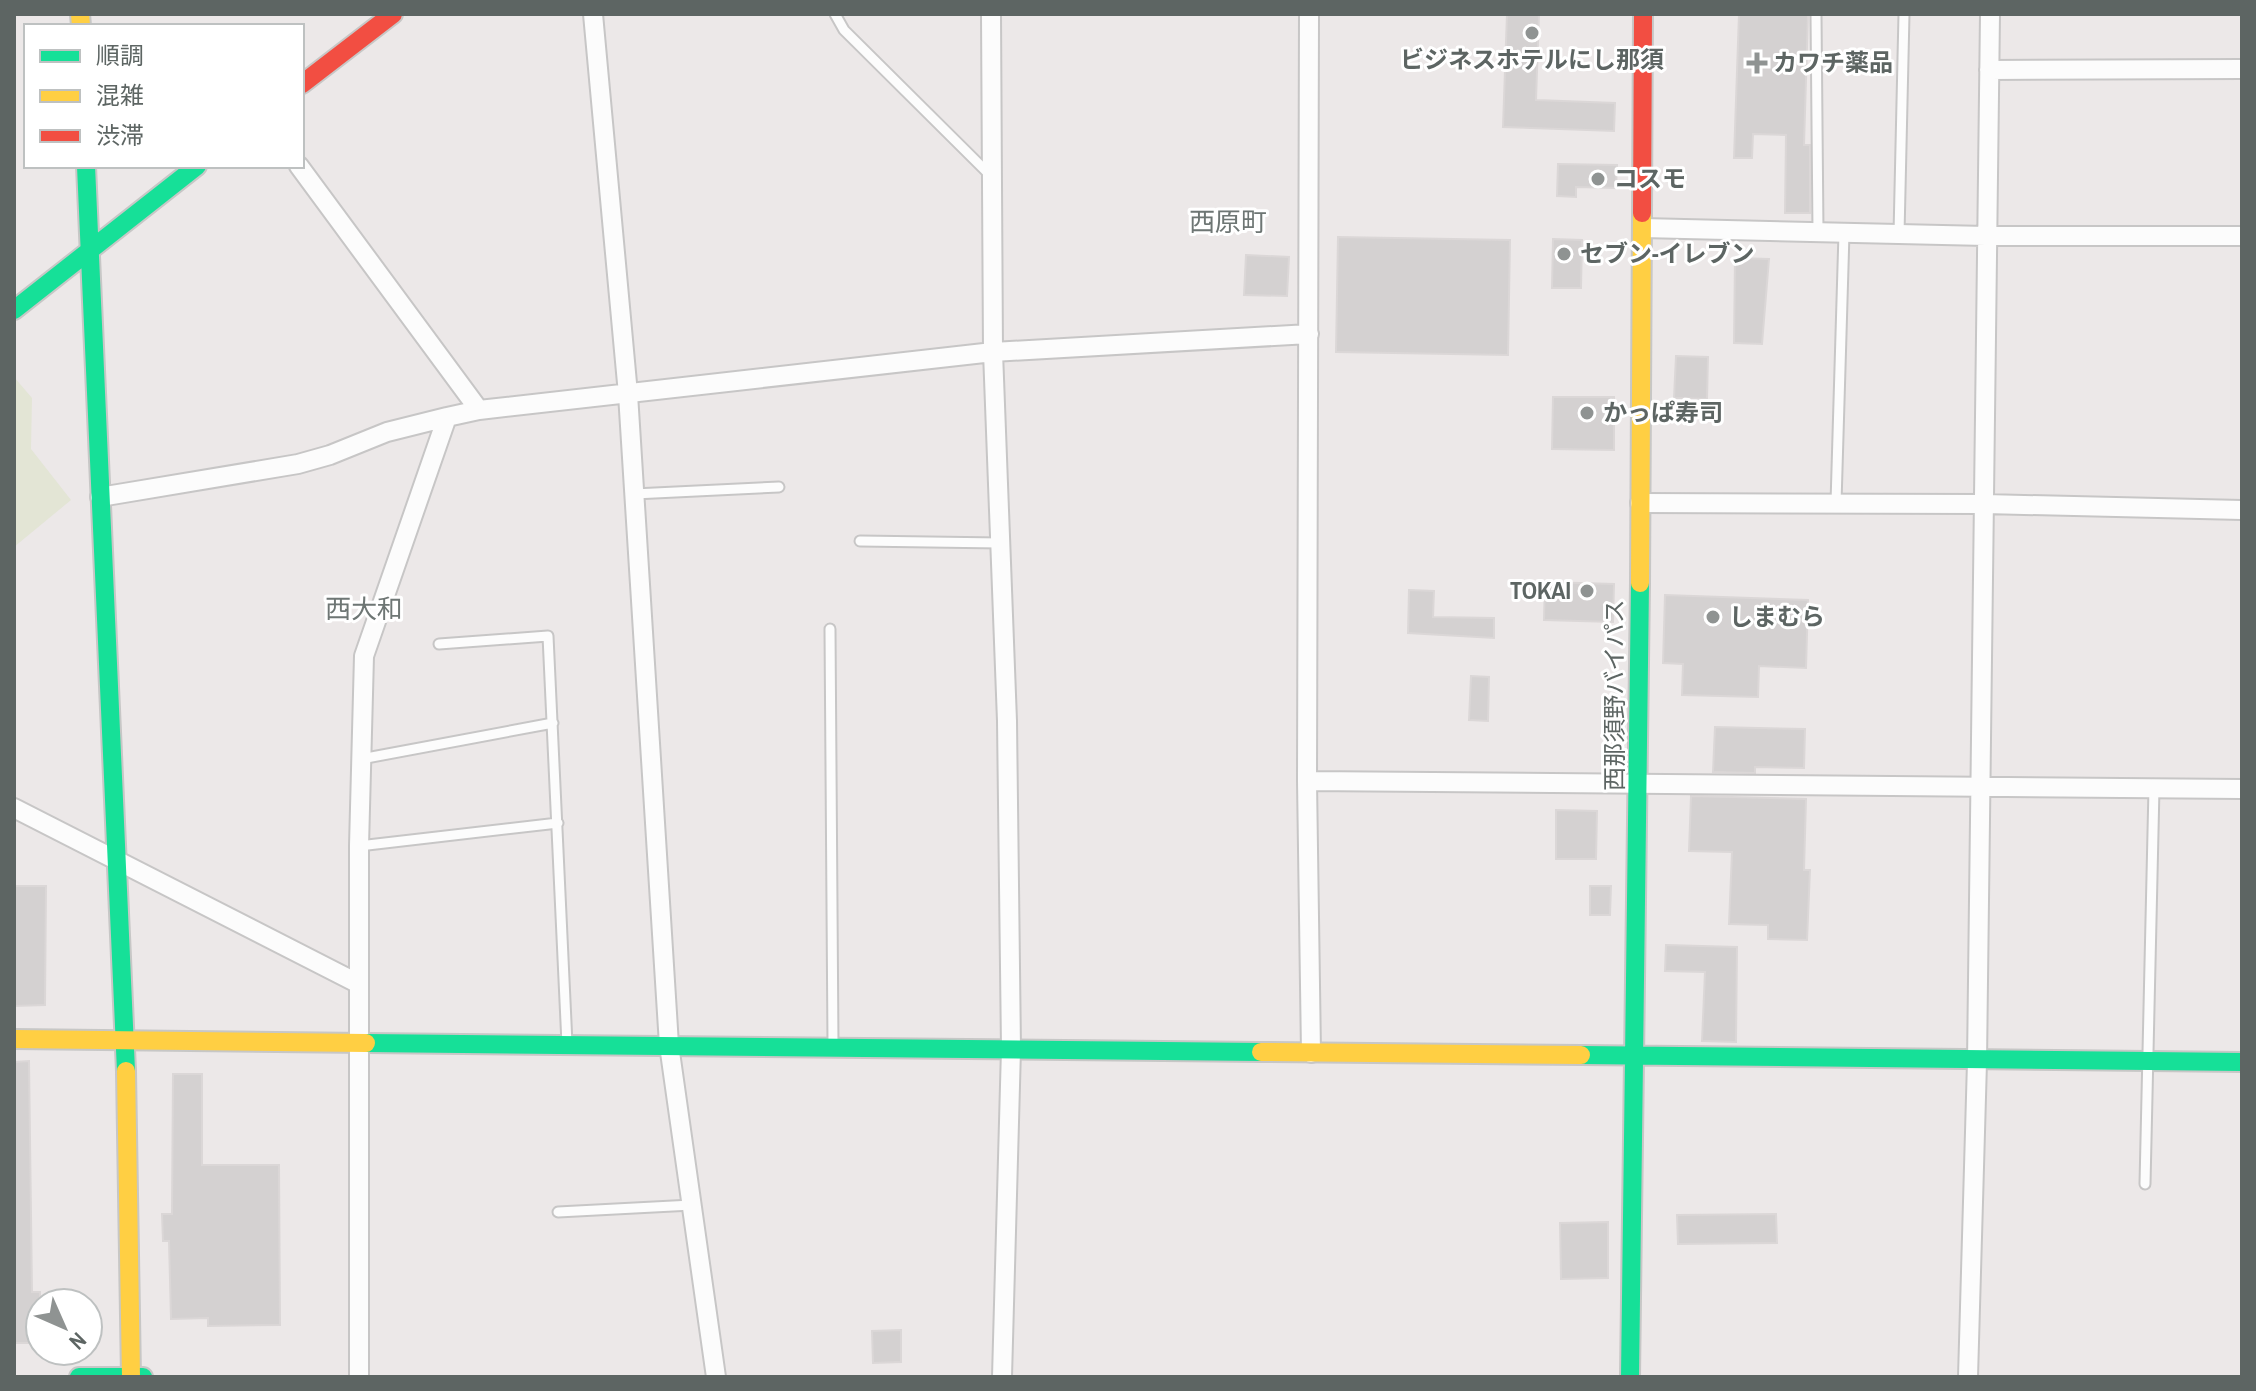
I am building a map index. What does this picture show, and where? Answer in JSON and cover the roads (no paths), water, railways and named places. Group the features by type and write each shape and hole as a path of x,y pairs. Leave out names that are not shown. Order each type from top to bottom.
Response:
{"main road":[{"path":"304,82 393,14"},
{"name":"西那須野バイパス","path":"1630,1377 1639,786 1643,14"},
{"path":"86,168 126,1038 131,1377"},
{"path":"14,310 194,168"},
{"path":"14,1039 833,1045 1977,1062 2242,1062"},
{"path":"79,1377 143,1377"}],"street":[{"path":"593,14 628,394 669,1045 716,1377"},
{"path":"991,14 993,352 1007,721 1011,1049 1002,1377"},
{"path":"1309,14 1307,781 1311,1053"},
{"path":"1968,1377 1977,1062 1990,14"},
{"path":"1989,70 2242,69"},
{"path":"300,168 479,410"},
{"path":"1642,228 1986,236 2242,236"},
{"path":"100,497 298,464 387,432 479,410 993,352 1309,334"},
{"path":"359,1377 359,846 367,642 447,417"},
{"path":"1640,503 1985,504 2242,510"},
{"path":"1307,781 2242,789"},
{"path":"14,808 359,984"}],"lane":[{"path":"835,14 844,30 992,177"},
{"path":"1816,14 1818,232"},
{"path":"1899,234 1904,14"},
{"path":"1836,503 1844,233"},
{"path":"634,494 779,487"},
{"path":"860,541 1000,543"},
{"path":"830,629 833,1045"},
{"path":"439,644 548,636 567,1044"},
{"path":"361,759 553,723"},
{"path":"2145,1184 2154,788"},
{"path":"359,846 558,823"},
{"path":"2242,1054 2242,1062"},
{"path":"558,1212 692,1205"}],"place":[{"name":"ビジネスホテルにし那須","path":"1532,33"},
{"name":"カワチ薬品","path":"1757,63"},
{"name":"コスモ","path":"1598,179"},
{"name":"セブン-イレブン","path":"1564,254"},
{"name":"かっぱ寿司","path":"1587,413"},
{"name":"TOKAI","path":"1587,591"},
{"name":"しまむら","path":"1713,617"}],"district":[{"name":"西原町","path":"1228,222"},
{"name":"西大和","path":"364,609"}]}
